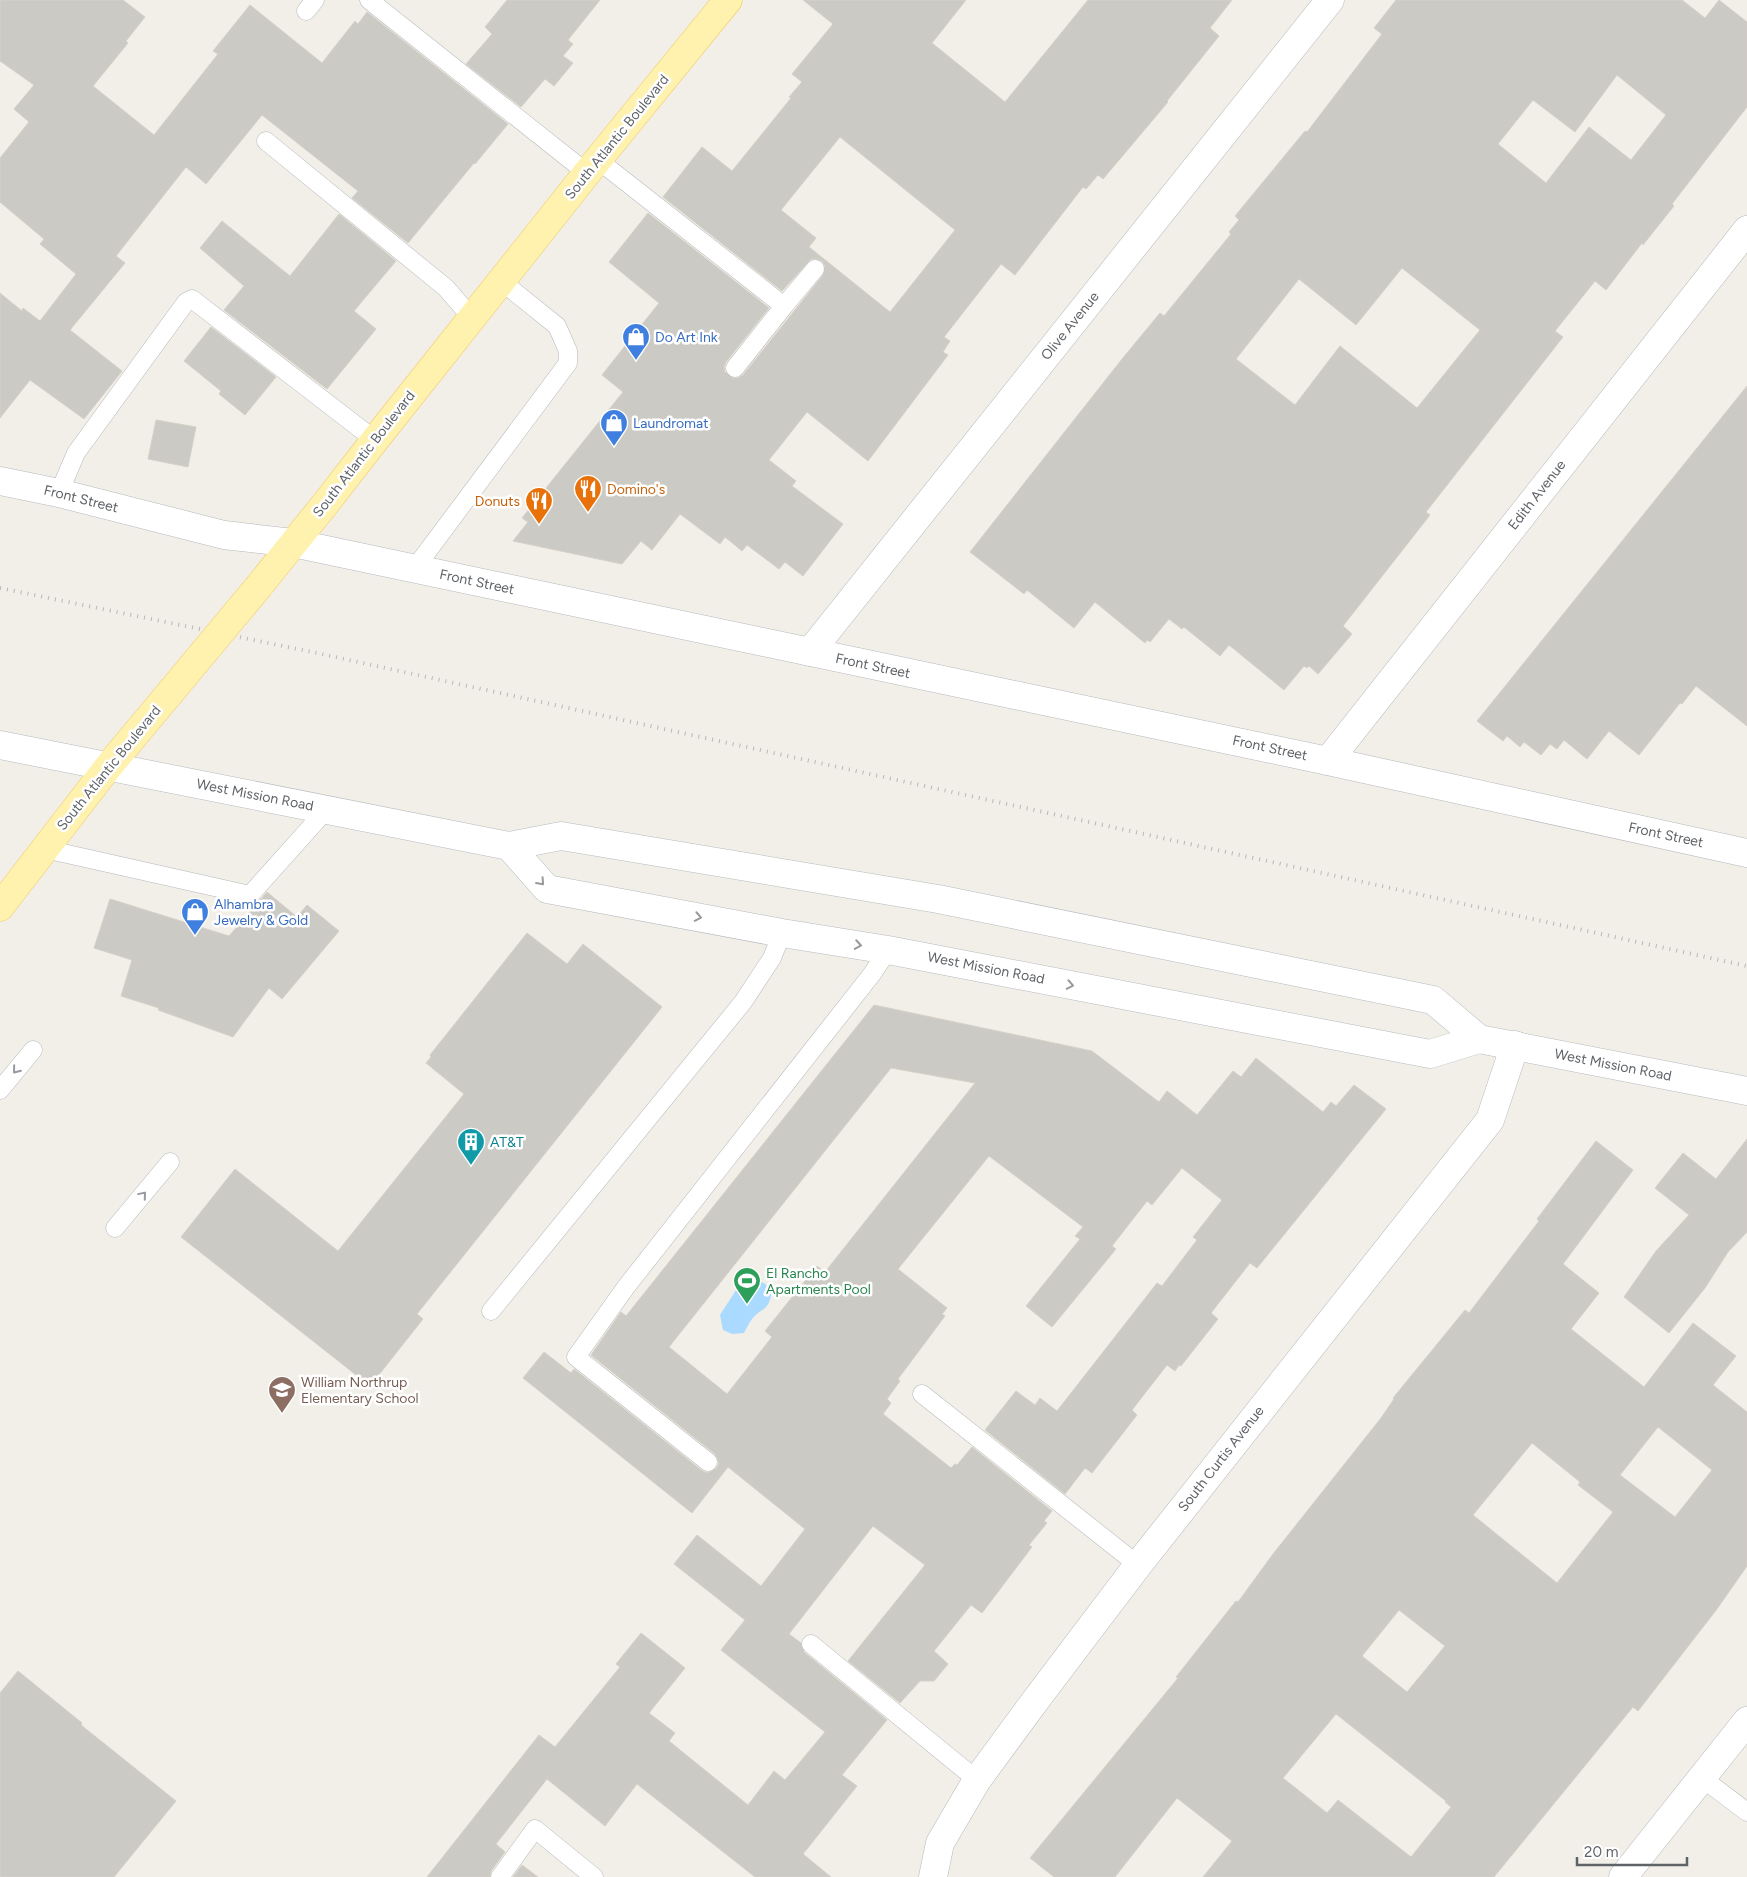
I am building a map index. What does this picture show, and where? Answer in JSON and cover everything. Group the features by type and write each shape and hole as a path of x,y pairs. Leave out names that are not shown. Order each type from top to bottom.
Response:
{"main road":[{"name":"South Atlantic Boulevard","path":"0,907 108,767 259,586 592,167 728,0"}],"street":[{"name":"Olive Avenue","path":"810,652 1330,0"},
{"name":"Edith Avenue","path":"1328,761 1747,230"},
{"name":"Front Street","path":"0,481 59,493 224,535 293,542 1328,761 1747,853"},
{"name":"West Mission Road","path":"0,745 509,846 561,836 938,899 1433,1000 1480,1039"},
{"name":"West Mission Road","path":"509,846 547,889 782,933 888,950 1430,1054 1480,1039 1747,1091"},
{"name":"South Curtis Avenue","path":"933,1877 940,1844 977,1780 1138,1565 1490,1120 1515,1046"},
{"path":"1623,1877 1747,1721"}],"lane":[{"path":"369,0 592,167 784,306"},
{"path":"266,141 446,288 472,318"},
{"path":"735,368 815,268"},
{"path":"415,568 568,363 566,346 557,326 501,282"},
{"path":"59,493 76,453 158,339 186,302 192,299 374,440"},
{"path":"45,849 250,895 326,810"},
{"path":"491,1311 743,1002 772,958 782,933"},
{"path":"708,1462 576,1357 626,1287 860,989 888,950"},
{"path":"0,1090 33,1050"},
{"path":"115,1228 170,1162"},
{"path":"922,1394 1138,1565"},
{"path":"811,1644 977,1780"},
{"path":"1702,1778 1747,1812"},
{"path":"500,1877 535,1829 594,1877"}],"water":[{"name":"El Rancho Apartments Pool","path":"752,1280 764,1283 772,1290 769,1302 752,1319 744,1333 732,1334 723,1330 720,1315 738,1287"}],"building":[{"path":"0,0 123,0 145,17 126,41 128,43 93,86 154,135 218,54 213,51 250,5 322,63 355,21 358,24 367,12 508,124 408,243 352,198 358,191 262,115 206,184 186,167 116,256 125,263 70,330 122,371 84,419 30,380 0,418 0,293 22,311 23,308 40,321 76,274 40,244 44,239 0,202 0,158 29,122 14,109 34,85 0,61"},
{"path":"507,0 600,0 568,40 573,44 563,56 573,63 554,86 545,79 521,107 466,64 492,34 485,27"},
{"path":"803,0 966,0 932,43 1005,102 1088,0 1232,0 1210,28 1219,36 1168,102 1103,179 1098,175 1086,189 1083,187 1015,275 1001,264 944,337 950,341 943,352 948,355 868,461 807,412 769,460 796,481 792,486 843,524 803,576 785,562 779,569 747,545 742,551 725,537 720,544 680,514 652,550 641,541 622,564 513,541 528,522 522,518 623,392 602,375 659,303 609,262 648,213 769,308 726,362 725,372 733,378 743,375 823,275 825,266 822,261 811,259 782,291 663,197 702,147 732,171 802,82 792,74 833,24","holes":["840,137 955,230 890,312 809,247 816,238 781,210"]},
{"path":"1396,0 1682,0 1705,18 1719,0 1747,22 1747,107 1672,204 1674,206 1643,245 1642,243 1606,290 1595,281 1555,331 1563,337 1426,512 1430,515 1343,626 1352,634 1318,674 1309,666 1307,668 1304,666 1284,690 1229,645 1220,656 1184,627 1182,629 1169,619 1150,642 1147,640 1145,643 1095,602 1074,628 1027,590 1024,594 970,552 1122,359 1160,313 1164,316 1231,234 1229,232 1239,220 1235,216 1305,131 1307,132 1382,34 1374,28","holes":["1617,75 1666,115 1631,160 1589,127 1546,183 1498,144 1533,100 1575,132","1402,268 1480,330 1417,408 1340,346 1295,405 1236,359 1299,279 1356,325"]},
{"path":"339,214 396,261 354,311 376,329 327,389 224,310 244,286 200,248 222,221 290,276"},
{"path":"211,327 276,377 245,415 219,394 221,391 184,361"},
{"path":"1747,386 1747,726 1696,686 1682,704 1680,703 1639,755 1609,731 1587,759 1564,740 1557,749 1550,744 1541,755 1524,742 1520,747 1507,736 1503,741 1477,721"},
{"path":"156,420 196,427 188,467 148,459"},
{"path":"267,892 297,917 307,905 339,931 282,999 269,988 233,1037 158,1010 159,1008 121,996 132,960 94,948 110,899 229,936"},
{"name":"AT&T","path":"527,933 567,964 583,944 662,1007 417,1314 423,1319 370,1386 181,1237 235,1169 338,1251 464,1094 426,1063 431,1057 430,1055"},
{"path":"874,1005 1092,1051 1159,1102 1167,1091 1197,1115 1233,1071 1241,1077 1256,1058 1323,1112 1331,1102 1336,1106 1354,1085 1386,1109 1257,1268 1250,1263 1211,1313 1218,1319 1181,1366 1179,1365 1175,1371 1167,1365 1132,1410 1137,1415 1092,1473 1085,1468 1065,1494 985,1430 1016,1391 1035,1405 1040,1398 1057,1411 1157,1283 1162,1286 1197,1240 1193,1237 1222,1200 1182,1168 1152,1205 1147,1201 1112,1246 1116,1249 1052,1327 1026,1306 1080,1239 1075,1236 1083,1227 989,1156 898,1269 947,1308 942,1314 945,1316 898,1379 900,1381 887,1399 891,1403 883,1414 951,1468 955,1464 957,1465 972,1447 1052,1511 1044,1521 1047,1523 1029,1545 1032,1547 982,1613 971,1605 934,1651 948,1664 934,1681 920,1681 900,1703 848,1661 925,1565 873,1526 789,1634 801,1643 804,1652 887,1720 842,1775 857,1786 803,1854 831,1877 755,1877 637,1784 605,1826 547,1779 496,1844 505,1852 491,1871 490,1877 427,1877 539,1735 555,1747 620,1667 616,1664 641,1633 685,1668 649,1713 675,1733 669,1741 748,1805 774,1771 785,1780 825,1732 721,1650 745,1620 674,1564 697,1535 761,1586 805,1529 728,1467 692,1513 523,1378 544,1352 571,1373 574,1369 701,1470 707,1473 716,1469 719,1463 715,1454 591,1355 621,1312 626,1316","holes":["891,1068 975,1083 825,1272 817,1266 765,1331 772,1337 727,1394 669,1347"]},
{"path":"1747,1139 1747,1232 1728,1252 1705,1288 1669,1333 1624,1297 1656,1251 1689,1215 1655,1188 1683,1153 1716,1179"},
{"path":"1596,1141 1633,1170 1563,1264 1599,1293 1571,1329 1644,1387 1693,1323 1736,1356 1713,1385 1747,1412 1747,1566 1717,1609 1638,1711 1633,1707 1494,1877 1203,1877 1232,1841 1177,1798 1115,1877 1054,1877 1030,1858 1178,1678 1176,1677 1236,1601 1238,1602 1273,1554 1381,1418 1393,1398 1465,1310 1469,1313 1539,1221 1537,1219","holes":["1658,1427 1712,1470 1675,1517 1620,1475","1532,1443 1580,1482 1578,1485 1613,1512 1557,1583 1473,1515","1399,1610 1445,1646 1407,1692 1362,1656","1336,1714 1446,1801 1451,1807 1411,1857 1338,1800 1327,1813 1283,1778"]},
{"path":"18,1671 82,1723 81,1725 176,1801 114,1877 0,1877 0,1693"},
{"path":"522,1865 538,1877 513,1877"}],"railway":[{"path":"0,588 317,653 1747,966"}],"place":[{"name":"Do Art Ink","path":"636,361"},
{"name":"Laundromat","path":"614,447"},
{"name":"Domino's","path":"588,513"},
{"name":"Donuts","path":"539,525"},
{"name":"Alhambra Jewelry & Gold","path":"195,936"},
{"name":"AT&T","path":"471,1166"},
{"name":"El Rancho Apartments Pool","path":"747,1305"},
{"name":"William Northrup Elementary School","path":"282,1414"}]}
